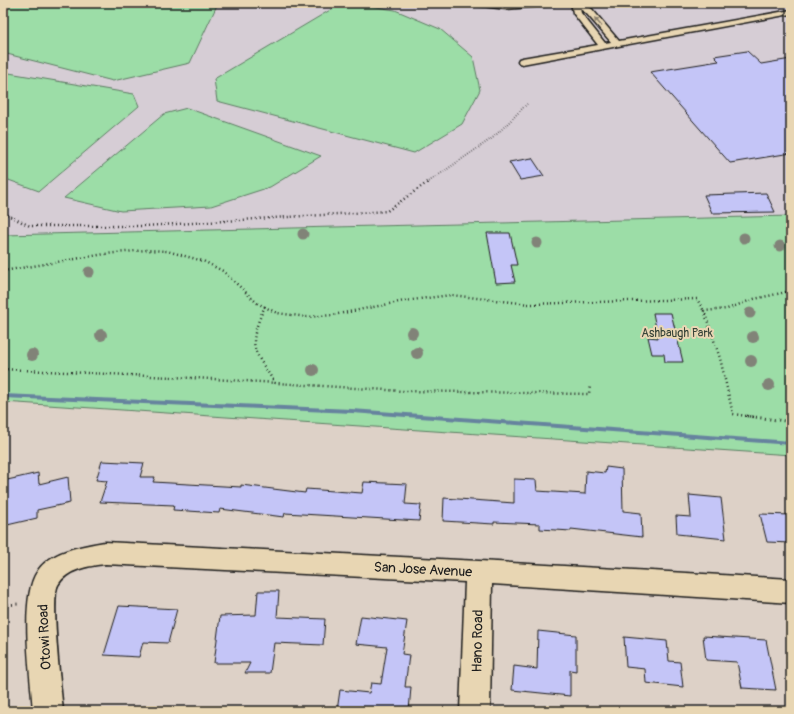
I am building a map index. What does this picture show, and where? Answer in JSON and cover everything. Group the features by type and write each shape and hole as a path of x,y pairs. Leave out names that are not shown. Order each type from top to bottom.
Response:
{"street":[{"name":"San Jose Avenue","path":"57,569 79,557 105,553 479,572 791,591"},
{"name":"Otowi Road","path":"48,711 41,602 45,581 57,569"},
{"name":"Hano Road","path":"475,711 479,572"}],"lane":[{"path":"474,3 497,6 555,3"},
{"path":"576,3 589,11 616,44"},
{"path":"576,3 577,14 603,46"},
{"path":"522,61 791,12"}],"path":[{"path":"3,213 30,226 143,226 387,211 494,137 527,104"},
{"path":"3,271 105,254 146,250 167,251 203,261 223,271 257,302 277,313 307,317 333,315 404,301 450,295 529,304 697,299 704,311 720,358 733,414 785,421 791,420"},
{"path":"704,311 727,309 754,299 791,291"},
{"path":"265,306 257,322 253,342 261,361 275,383"},
{"path":"3,369 404,391 589,394 590,386"}],"shaded area":[{"path":"3,3 791,3 791,216 3,235"}],"green space":[{"path":"3,3 218,3 190,63 113,81 3,53"},
{"path":"342,3 352,3 395,10 440,29 473,57 480,90 462,124 414,153 217,101 214,79"},
{"path":"3,72 134,94 139,106 39,191 3,178"},
{"path":"187,108 321,156 270,187 211,206 121,211 64,198 164,114"},
{"name":"Ashbaugh Park","path":"791,216 791,455 3,402 3,235"}],"building":[{"path":"747,51 761,64 791,59 791,153 730,163 650,72 719,61 714,56"},
{"path":"532,158 544,176 520,180 509,162"},
{"path":"766,193 775,212 712,213 704,195"},
{"path":"487,233 510,233 517,265 511,265 515,282 496,283"},
{"path":"653,313 671,313 683,362 665,362 664,354 652,354 648,337 658,338"},
{"path":"102,461 144,463 140,477 155,477 153,482 241,487 241,485 305,493 306,489 362,493 364,482 407,484 405,504 421,505 419,521 285,513 284,517 220,509 219,513 173,510 174,505 100,502 107,481 96,480"},
{"path":"606,467 622,469 623,511 641,513 642,537 571,529 571,531 540,529 540,524 494,522 494,524 443,521 444,498 514,503 514,479 536,480 537,491 585,494 586,471 605,473"},
{"path":"38,473 39,484 68,477 70,503 37,510 37,518 3,526 3,481"},
{"path":"689,495 721,498 726,539 677,534 676,516 691,517"},
{"path":"760,514 791,515 791,543 767,542"},
{"path":"258,591 279,591 277,617 325,619 323,645 274,643 270,673 245,673 250,663 214,663 220,616 256,615"},
{"path":"119,606 177,609 168,643 143,642 139,657 104,655"},
{"path":"361,616 407,621 402,654 409,655 405,687 411,687 409,711 337,711 340,690 369,693 371,683 381,684 387,647 356,644"},
{"path":"538,631 576,635 576,671 570,670 570,696 512,690 514,666 537,669"},
{"path":"703,636 766,640 776,690 742,688 737,662 706,660"},
{"path":"624,637 667,641 669,661 680,662 683,687 646,683 645,669 626,667"}],"waterway":[{"path":"3,396 352,411 791,443"}]}
